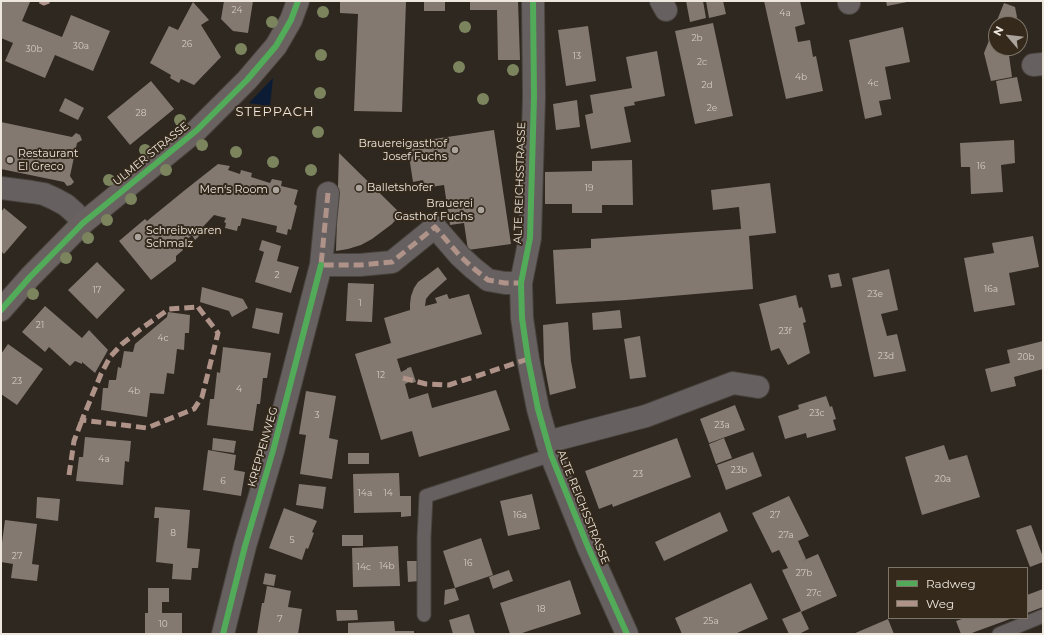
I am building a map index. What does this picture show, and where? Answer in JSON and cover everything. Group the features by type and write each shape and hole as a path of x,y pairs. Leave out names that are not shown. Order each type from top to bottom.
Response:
{"street":[{"name":"ULMER STRASSE","path":"1,310 30,277 83,223 197,130 243,85 276,46 291,20 298,1"},
{"name":"ALTE REICHSSTRASSE","path":"533,1 534,97 530,238 521,283 522,318 538,409 549,449 590,552 627,634"},
{"path":"1,188 44,194 66,205 83,223"},
{"name":"KREPPENWEG","path":"224,634 244,546 273,451 321,266 328,194"},
{"path":"321,266 392,262 435,228 460,256 488,280 505,283 521,283"},
{"name":"ALTE REICHSSTRASSE","path":"549,449 646,416 733,383 758,387"}],"lane":[{"path":"424,615 424,538 426,496 549,449"},
{"path":"999,634 1043,616"}],"water":[{"path":"273,78 270,106 249,103"}],"building":[{"path":"1,1 30,2 22,21 62,37 71,15 110,31 93,71 55,55 45,78 5,61 13,43 1,38"},
{"path":"224,1 253,1 248,33 233,31 221,19"},
{"path":"340,1 406,2 402,112 354,111 358,14 340,13"},
{"path":"424,1 445,1 445,11 424,11"},
{"path":"470,1 518,1 520,60 498,60 497,10 470,10"},
{"path":"686,1 703,1 706,18 690,22"},
{"path":"706,1 723,1 726,14 709,18"},
{"path":"764,1 800,1 805,24 795,27 798,42 810,40 813,57 816,56 823,91 786,99"},
{"path":"886,1 907,1 907,2 887,6"},
{"path":"193,2 209,20 201,25 221,57 194,85 181,79 179,83 170,78 171,75 150,63 169,26 178,30"},
{"path":"1004,3 1015,7 1017,16 999,16"},
{"path":"713,23 733,116 695,124 675,31"},
{"path":"588,26 596,81 566,86 558,30"},
{"path":"903,27 910,62 885,67 891,99 879,101 882,115 865,119 849,40"},
{"path":"988,43 988,56 1009,56 1012,77 991,81 984,53"},
{"path":"657,51 665,96 634,102 635,105 624,107 631,142 591,149 585,115 593,113 590,95 632,88 626,57"},
{"path":"1017,77 1022,101 1000,104 996,81"},
{"path":"151,81 174,109 130,145 107,117"},
{"path":"65,98 84,108 78,120 59,111"},
{"path":"577,100 580,127 556,130 553,104"},
{"path":"1,122 72,137 76,133 80,135 82,140 77,143 70,176 74,182 67,186 64,182 1,169"},
{"path":"494,130 511,244 468,250 464,223 450,225 444,185 424,188 423,180 413,182 407,143"},
{"path":"1014,140 1015,163 1001,165 1003,192 971,194 970,167 961,167 960,143"},
{"path":"339,153 401,214 392,224 372,239 361,245 336,251"},
{"path":"632,160 633,205 602,205 602,213 572,213 572,204 545,204 545,172 592,171 592,161"},
{"path":"218,164 230,166 228,170 240,174 241,170 252,173 251,177 270,183 272,179 282,181 281,186 298,190 294,204 297,206 291,230 288,229 287,235 276,232 277,226 242,218 237,231 225,228 226,223 224,222 226,218 214,215 200,230 202,233 195,240 192,235 180,246 183,250 176,256 176,261 151,280 119,241 145,219 147,221"},
{"path":"770,183 776,233 749,236 753,289 626,300 556,304 553,250 591,248 591,239 741,229 739,207 713,210 711,190"},
{"path":"4,208 27,227 4,254 1,251 1,212"},
{"path":"1033,236 1039,267 1009,273 1015,305 974,312 964,258 994,253 992,243"},
{"path":"262,240 281,246 277,261 299,267 291,293 255,282 264,252 259,250"},
{"path":"97,262 125,290 97,319 68,290"},
{"path":"438,267 447,279 430,294 426,299 425,306 437,303 435,298 447,294 449,299 469,294 482,334 397,359 401,372 411,367 416,382 412,383 411,381 405,384 409,399 428,393 432,408 496,390 510,430 419,457 412,431 381,440 355,354 391,343 384,318 410,310 411,296 414,288 418,282"},
{"path":"889,269 898,310 881,314 887,336 897,334 906,371 874,377 852,278"},
{"path":"839,273 842,286 831,288 828,275"},
{"path":"348,283 374,284 372,322 346,321"},
{"path":"202,287 243,299 248,308 232,317 229,311 200,302"},
{"path":"796,295 799,308 802,307 806,322 803,323 810,353 788,365 779,348 771,351 759,304"},
{"path":"45,306 82,338 89,330 108,350 95,373 82,362 82,364 75,361 70,366 49,347 45,352 22,332"},
{"path":"256,308 283,313 279,334 252,328"},
{"path":"620,310 622,328 593,330 592,313"},
{"path":"168,312 190,315 189,333 185,333 184,350 177,349 174,374 167,373 164,394 150,393 147,417 101,410 103,388 108,388 109,380 116,380 118,367 121,368 124,351 133,352 135,344 167,317"},
{"path":"568,322 571,361 576,388 550,395 544,363 543,325"},
{"path":"640,336 646,377 630,379 624,339"},
{"path":"1043,341 1043,369 1014,377 1016,386 991,392 985,369 1010,363 1007,350"},
{"path":"8,344 43,369 17,405 1,394 1,354"},
{"path":"223,347 271,353 267,378 263,378 260,404 257,404 253,431 207,425 210,399 214,399 217,372 220,373"},
{"path":"306,391 336,396 329,438 338,440 332,479 300,474 306,435 299,434"},
{"path":"826,396 830,407 832,406 836,419 833,420 836,430 807,438 806,433 785,439 778,416 799,409 798,405"},
{"path":"735,405 745,430 709,443 700,419"},
{"path":"85,437 131,441 129,462 125,461 123,485 76,481 79,457 83,457"},
{"path":"213,438 236,441 234,453 212,450"},
{"path":"677,438 691,477 613,507 612,504 599,509 585,471"},
{"path":"724,438 732,458 716,464 709,444"},
{"path":"944,445 949,460 967,455 980,497 922,515 905,457"},
{"path":"208,450 236,455 234,470 245,472 241,496 203,490"},
{"path":"753,452 762,476 726,490 717,465"},
{"path":"348,453 369,453 369,464 348,464"},
{"path":"399,473 400,496 411,496 411,516 401,517 401,512 354,513 353,474"},
{"path":"299,484 326,487 323,509 296,505"},
{"path":"532,494 540,529 508,536 500,501"},
{"path":"789,496 809,536 798,541 806,559 802,561 818,554 837,596 801,612 809,629 799,634 789,634 782,619 801,611 782,570 788,568 779,550 772,553 752,513"},
{"path":"37,497 60,499 58,521 36,518"},
{"path":"155,507 190,510 187,548 200,549 198,568 192,568 191,580 172,579 173,564 156,562 159,518 154,518"},
{"path":"284,508 317,521 312,532 314,533 308,549 306,548 302,560 269,548"},
{"path":"720,512 728,531 664,561 655,542"},
{"path":"5,520 37,524 32,564 39,565 37,581 11,578 13,564 1,562"},
{"path":"1031,525 1043,557 1043,562 1030,567 1016,530"},
{"path":"342,535 363,535 363,546 342,546"},
{"path":"481,538 493,575 455,588 443,551"},
{"path":"398,546 400,586 353,587 352,548"},
{"path":"407,561 418,561 419,581 408,582"},
{"path":"509,570 513,581 493,589 489,577"},
{"path":"265,573 276,575 274,586 263,584"},
{"path":"570,580 581,614 519,634 510,634 500,603"},
{"path":"751,583 768,619 735,634 682,634 675,618"},
{"path":"267,586 291,591 288,607 302,609 298,634 257,634 262,603 264,603"},
{"path":"148,588 169,588 169,602 162,602 162,613 182,613 182,634 145,634 145,613 148,613"},
{"path":"455,588 459,600 444,605 445,590"},
{"path":"1043,589 1043,607 1028,613 1028,595"},
{"path":"336,610 357,610 358,620 337,621"},
{"path":"469,614 475,634 453,634 449,620"},
{"path":"888,619 894,634 853,634"},
{"path":"962,619 1010,619 969,634 961,634 956,621"},
{"path":"394,621 395,631 414,631 414,634 348,634 348,623"}],"marked path":[{"path":"40,1 44,3 49,1"},
{"path":"328,193 321,265 360,265 392,262 435,227 460,256 488,280 505,283 521,283"},
{"path":"198,307 218,333 202,397 194,409 147,428 82,420 101,374 110,357 122,344 169,309 198,307"},
{"path":"403,378 426,384 449,385 528,359"},
{"path":"69,475 74,441 82,420"}],"cycle path":[{"path":"1,310 30,277 83,223 197,130 247,80 276,46 291,20 298,1"},
{"path":"533,1 534,97 530,238 521,283 522,318 528,359 538,409 551,455 588,547 627,634"},
{"path":"223,634 245,546 273,451 321,265"}],"place":[{"name":"Brauereigasthof Josef Fuchs","path":"455,150"},
{"name":"Restaurant El Greco","path":"10,160"},
{"name":"Balletshofer","path":"359,188"},
{"name":"Men‘s Room","path":"276,190"},
{"name":"Brauerei Gasthof Fuchs","path":"481,210"},
{"name":"Schreibwaren Schmalz","path":"138,237"}],"district":[{"name":"STEPPACH","path":"275,112"}]}
